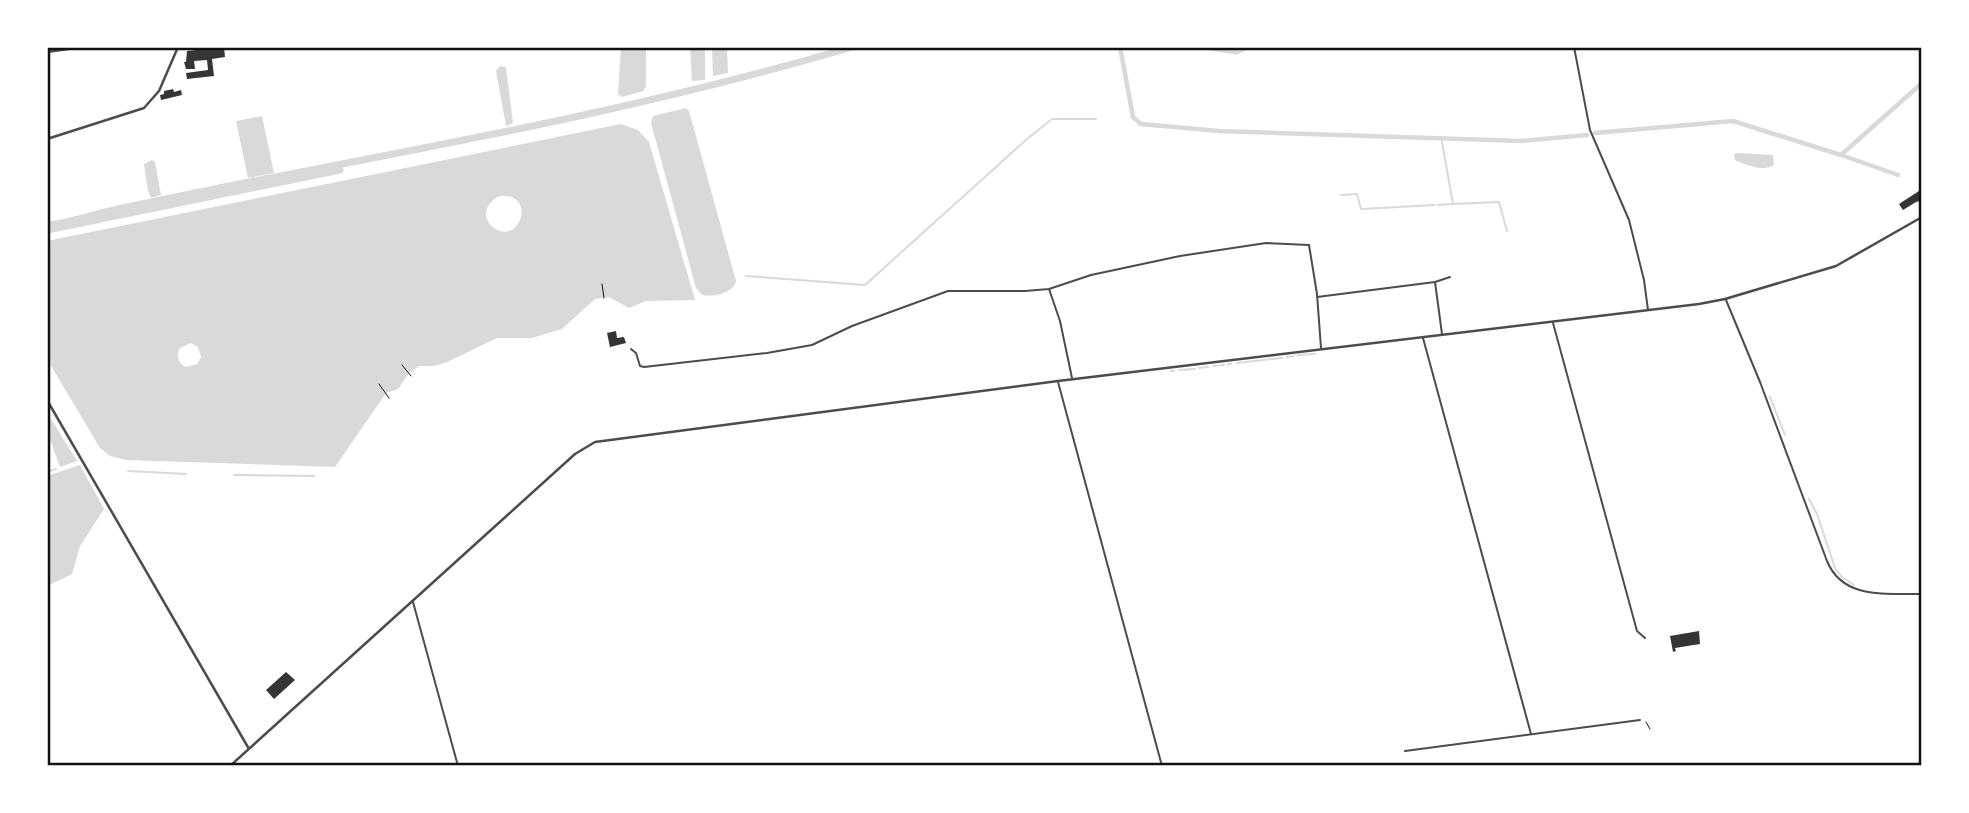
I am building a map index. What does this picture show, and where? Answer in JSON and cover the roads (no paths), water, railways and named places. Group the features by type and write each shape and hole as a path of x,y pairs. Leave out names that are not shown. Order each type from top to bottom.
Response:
{"street":[{"path":"47,52 82,47"},
{"path":"47,139 144,108 156,95 178,47"},
{"path":"1574,47 1590,130 1629,220 1644,277 1648,311"},
{"path":"230,766 580,450 598,441 1072,379 1648,311 1725,299 1839,265 1922,217"},
{"path":"631,349 636,353 640,366 644,367 768,353 812,345 948,291 1049,289 1082,277 1180,256 1266,243 1308,244 1317,296 1322,350"},
{"path":"1317,296 1435,282 1450,277"},
{"path":"1435,282 1442,335"},
{"path":"1049,289 1060,321 1072,379"},
{"path":"1725,299 1829,567 1835,576 1845,586 1856,591 1922,594"},
{"path":"1552,322 1637,631 1645,638"},
{"path":"1423,338 1531,734"},
{"path":"1058,381 1163,766"},
{"path":"47,400 249,748"},
{"path":"413,601 458,766"},
{"path":"1405,751 1640,720"}],"waterway":[{"path":"47,225 634,104 852,47"},
{"path":"1120,47 1133,117 1141,124 1219,131 1521,141 1587,135"},
{"path":"1210,47 1236,51 1245,47"},
{"path":"1595,133 1733,121 1841,155 1922,83"},
{"path":"746,276 865,285 1052,119 1096,119"},
{"path":"1442,142 1453,204 1499,202 1507,231"},
{"path":"1841,155 1898,175"},
{"path":"47,230 340,170"},
{"path":"253,175 254,181"},
{"path":"1341,195 1357,194 1361,209 1435,205"},
{"path":"1438,205 1452,204"},
{"path":"1298,355 1315,354"},
{"path":"1287,357 1294,356"},
{"path":"1237,363 1282,358"},
{"path":"1213,366 1224,365"},
{"path":"1199,368 1208,367"},
{"path":"1179,370 1195,369"},
{"path":"1770,397 1785,435"},
{"path":"47,472 56,469"},
{"path":"128,471 186,474"},
{"path":"234,475 314,476"},
{"path":"1809,499 1817,514 1835,568 1854,585"}]}
